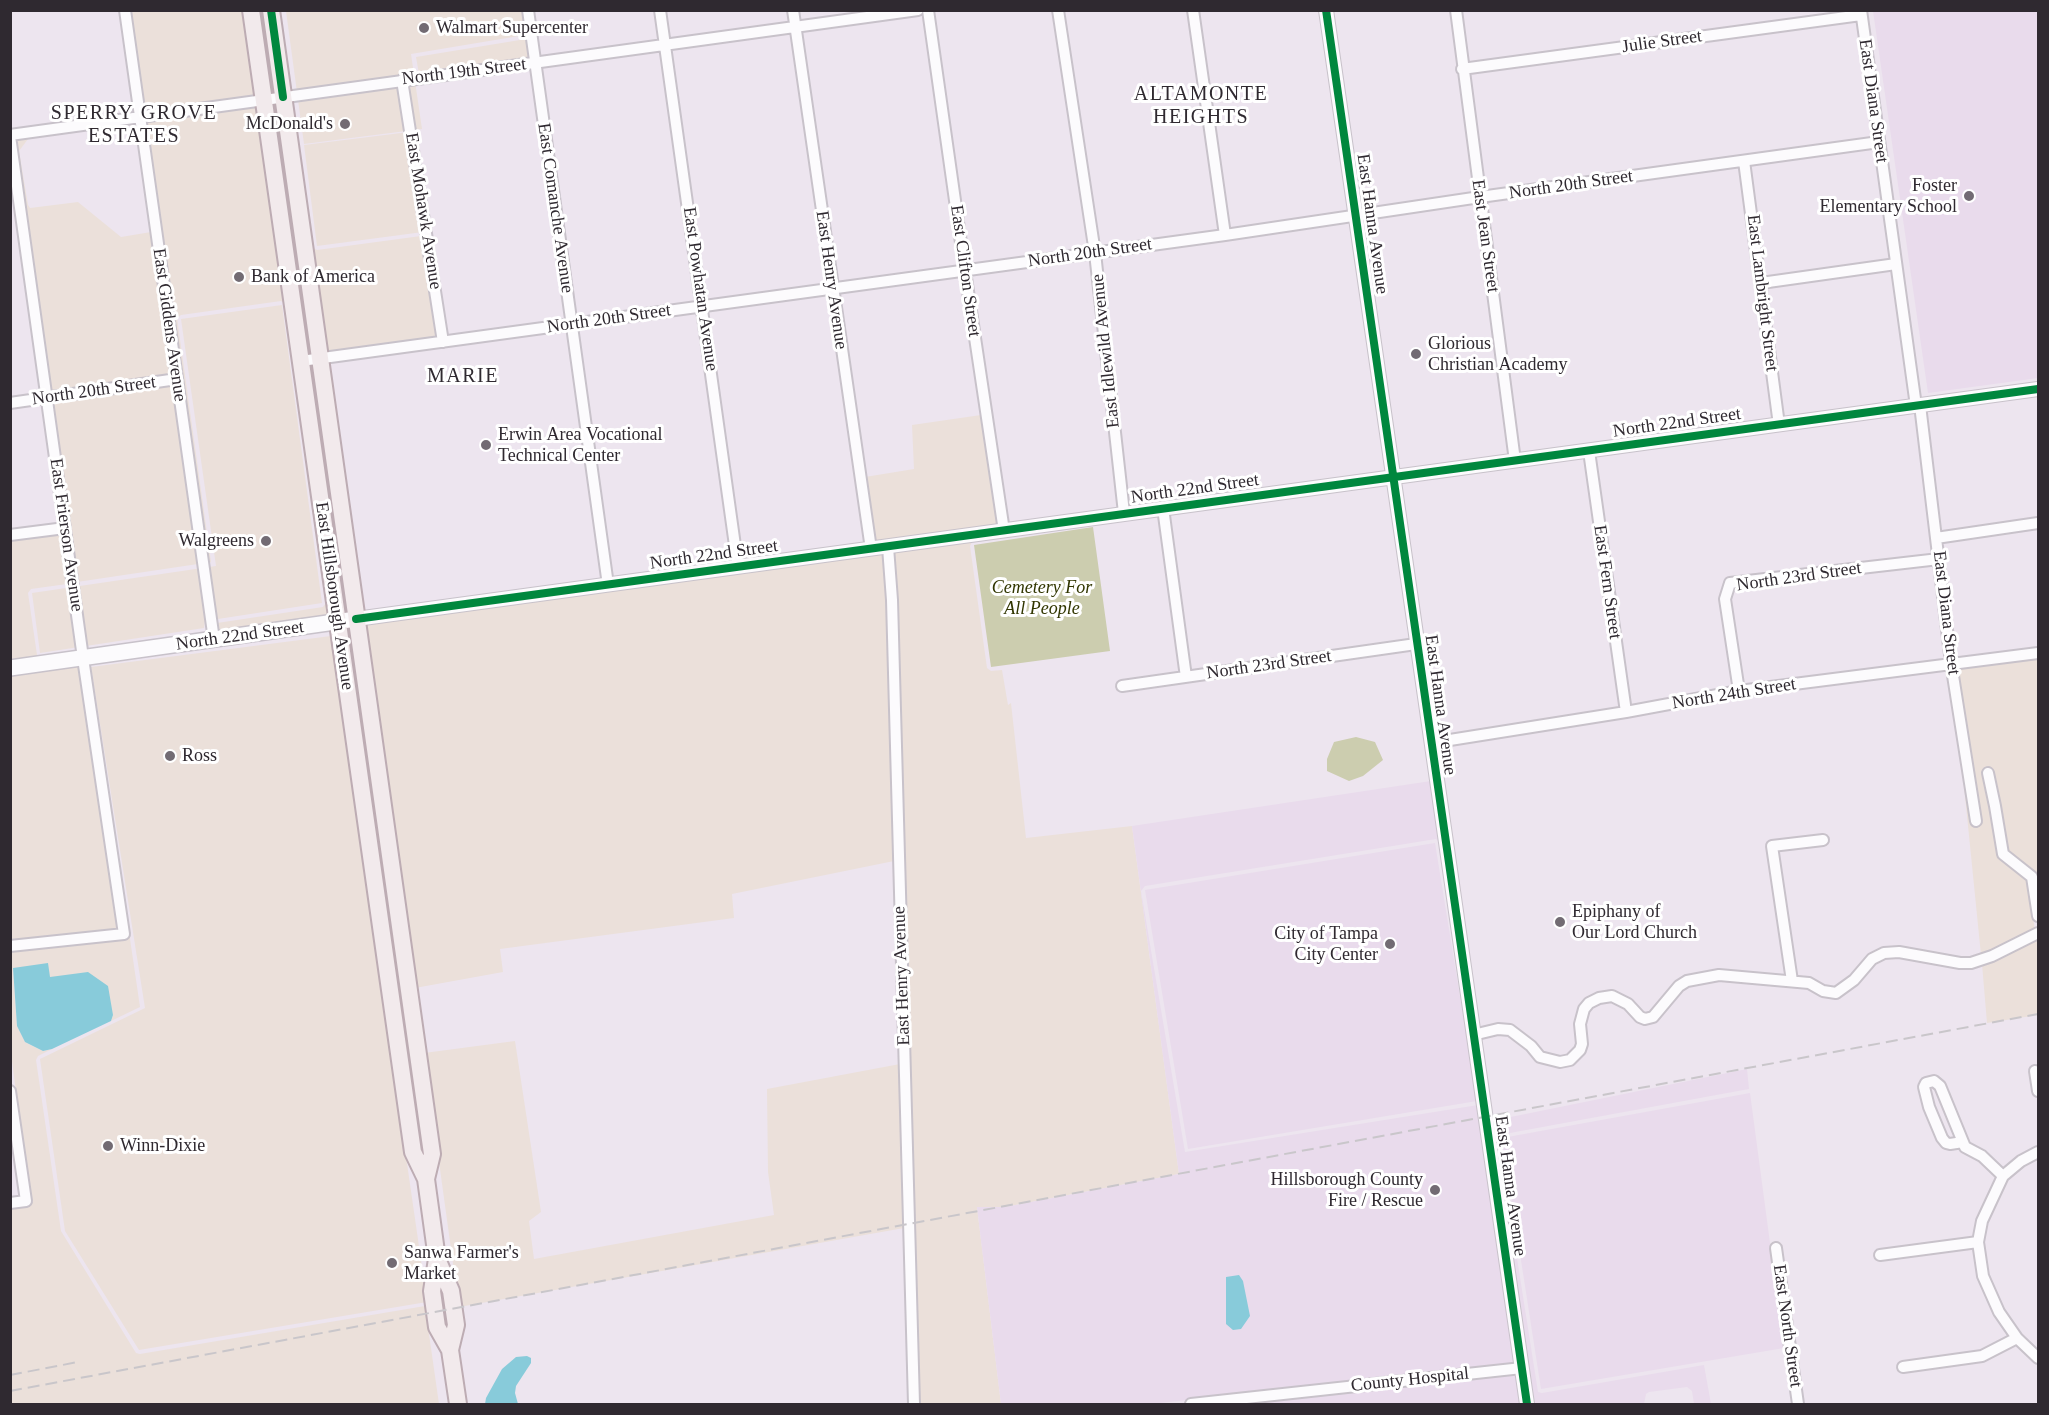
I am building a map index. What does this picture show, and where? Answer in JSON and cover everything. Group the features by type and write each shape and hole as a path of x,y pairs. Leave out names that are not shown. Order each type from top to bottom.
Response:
{"main road":[{"name":"East Hillsborough Avenue","path":"251,10 413,1152 426,1179 437,1259 432,1291 437,1327 450,1350 458,1404"},
{"name":"East Hillsborough Avenue","path":"271,10 432,1154 426,1179"},
{"name":"North 22nd Street","path":"10,669 356,619"}],"street":[{"name":"East Giddens Avenue","path":"125,10 214,640"},
{"name":"East Comanche Avenue","path":"528,10 608,585"},
{"name":"East Powhatan Avenue","path":"660,10 738,567"},
{"name":"East Henry Avenue","path":"793,10 870,549"},
{"name":"North 19th Street","path":"10,136 918,10"},
{"name":"East Clifton Street","path":"928,10 964,271 1004,531"},
{"name":"East Idlewild Avenue","path":"1058,10 1095,253 1124,513"},
{"path":"1193,10 1225,235"},
{"name":"East Hanna Avenue","path":"1326,10 1527,1404"},
{"name":"East Jean Street","path":"1455,10 1515,460"},
{"name":"Julie Street","path":"1462,69 1861,13"},
{"name":"East Diana Street","path":"1861,13 1918,406 1951,663 1976,821"},
{"name":"East Mohawk Avenue","path":"402,80 442,342"},
{"name":"East Frierson Avenue","path":"10,136 124,934 10,946"},
{"name":"North 20th Street","path":"301,361 1225,235 1479,197 1879,142"},
{"name":"East Lambright Street","path":"1744,161 1779,424"},
{"path":"1761,283 1896,264"},
{"name":"North 20th Street","path":"10,403 177,379"},
{"name":"North 22nd Street","path":"356,619 2038,389"},
{"name":"East Fern Street","path":"1588,451 1626,712"},
{"path":"1162,508 1186,677"},
{"path":"1936,538 2038,523"},
{"path":"10,535 65,528"},
{"name":"East Henry Avenue","path":"888,547 892,600 914,1404"},
{"name":"North 23rd Street","path":"1739,691 1725,600 1730,583 1939,559"},
{"name":"North 23rd Street","path":"1122,686 1416,644"},
{"name":"North 24th Street","path":"1431,743 1626,712 1739,691 2038,652"},
{"path":"1988,774 2003,854 2032,877 2037,889 2038,916"},
{"path":"1792,981 1772,846 1823,840"},
{"path":"1473,1035 1498,1029 1510,1030 1531,1046 1540,1057 1560,1062 1570,1060 1580,1050 1582,1044 1580,1024 1584,1009 1589,1003 1599,998 1612,996 1628,1004 1640,1017 1645,1019 1653,1017 1679,986 1687,981 1719,975 1809,983 1823,991 1836,993 1854,980 1872,959 1884,953 1899,952 1971,963 1992,956 2038,933"},
{"path":"2035,1071 2038,1091"},
{"path":"1963,1142 1946,1143 1929,1107 1924,1087 1926,1083 1934,1081 1940,1086 1963,1142 1965,1147 1982,1156 2004,1176"},
{"path":"10,1091 26,1201 10,1203"},
{"path":"2038,1152 2021,1161 2004,1176 1982,1221 1978,1242 1983,1276 1999,1312 2017,1338 2038,1358"},
{"path":"1881,1255 1978,1242"},
{"name":"East North Street","path":"1776,1248 1798,1404"},
{"path":"1903,1367 1982,1356 2017,1338"},
{"name":"County Hospital","path":"1191,1404 1522,1368"}],"shaded area":[{"path":"130,11 245,11 257,97 144,113"},
{"path":"286,11 522,11 525,35 411,54 422,129 304,144"},
{"name":"Foster Elementary School","path":"1873,11 2038,11 2038,378 1928,393"},
{"path":"526,39 529,59 419,74 416,57"},
{"path":"291,100 293,100 313,248 317,250 421,236 437,338 327,352"},
{"path":"259,106 330,619 218,635 217,623 323,607 326,603 286,304 281,301 181,315 177,318 211,562 208,563 145,121"},
{"path":"135,123 136,128 129,125 28,139 19,151 30,208 78,202 121,237 151,232 171,375 51,392 16,139"},
{"path":"409,132 423,232 317,246 304,145"},
{"path":"282,305 322,603 205,621 204,628 40,653 32,593 216,566 181,319"},
{"path":"172,384 198,564 77,582 52,401"},
{"path":"981,415 998,525 875,544 865,477 914,469 912,425"},
{"path":"60,533 67,584 31,589 28,593 37,655 77,651 77,654 11,664 10,540"},
{"path":"982,538 982,540 972,542 970,546 987,668 991,671 1002,670 1008,705 1011,703 1026,838 1132,826 1179,1174 1005,1207 977,1207 1001,1404 919,1404 893,551"},
{"path":"883,552 887,600 894,861 732,894 734,918 500,949 503,972 415,988 364,622"},
{"path":"331,636 427,1302 139,1350 65,1231 40,1059 145,1008 91,667"},
{"path":"2038,657 2038,884 2036,876 2008,851 1992,768 1982,770 2000,857 2027,880 2035,930 1981,955 1961,756 1972,825 1982,824 1957,667"},
{"path":"78,663 118,930 11,941 10,673"},
{"path":"1431,781 1439,842 1436,839 1145,886 1141,891 1185,1152 1478,1105 1516,1364 1151,1404 1001,1404 977,1207 1005,1207 1179,1174 1132,826"},
{"path":"1435,843 1477,1101 1188,1149 1145,890"},
{"path":"129,932 140,1007 111,1021 113,1015 50,978 13,968 17,1026 25,1042 43,1051 52,1049 38,1056 36,1060 61,1231 136,1353 425,1306 439,1404 11,1404 10,1207 31,1204 11,1054 11,951 129,938"},
{"path":"2038,938 2038,1015 1987,1023 1982,964"},
{"path":"515,1041 541,1212 529,1221 534,1259 774,1215 768,1172 767,1089 900,1064 904,1228 459,1307 424,1053"},
{"path":"1747,1069 1749,1089 1499,1135 1538,1392 1704,1365 1711,1404 1694,1404 1692,1391 1687,1387 1649,1392 1646,1394 1644,1404 1532,1404 1491,1121"},
{"path":"1750,1093 1784,1348 1541,1389 1502,1138"},
{"path":"1517,1373 1522,1404 1232,1404"}],"green space":[{"name":"Cemetery For All People","path":"1093,527 1110,651 991,667 974,545"},
{"path":"1356,737 1375,742 1383,760 1363,776 1349,781 1327,771 1327,759 1334,742"}],"water":[{"path":"48,963 50,977 88,972 108,986 113,1015 111,1021 52,1049 43,1051 25,1042 17,1026 13,968"},
{"path":"1239,1275 1243,1281 1250,1316 1241,1329 1233,1330 1226,1324 1226,1277"},
{"path":"516,1357 531,1358 531,1363 516,1386 518,1404 485,1404 502,1369"}],"railway":[{"path":"10,1391 2038,1014"},
{"path":"10,1375 78,1362"}],"cycle path":[{"path":"271,10 283,97"},
{"path":"1326,10 1527,1404"},
{"path":"356,619 2038,389"}],"place":[{"name":"Walmart Supercenter","path":"424,28"},
{"name":"McDonald's","path":"345,124"},
{"name":"Foster Elementary School","path":"1969,196"},
{"name":"Bank of America","path":"239,277"},
{"name":"Glorious Christian Academy","path":"1416,354"},
{"name":"Erwin Area Vocational Technical Center","path":"486,445"},
{"name":"Walgreens","path":"266,541"},
{"name":"Ross","path":"170,756"},
{"name":"Epiphany of Our Lord Church","path":"1560,922"},
{"name":"City of Tampa City Center","path":"1390,944"},
{"name":"Winn-Dixie","path":"108,1146"},
{"name":"Hillsborough County Fire / Rescue","path":"1435,1190"},
{"name":"Sanwa Farmer's Market","path":"392,1263"}],"district":[{"name":"ALTAMONTE HEIGHTS","path":"1201,106"},
{"name":"SPERRY GROVE ESTATES","path":"134,126"},
{"name":"MARIE","path":"463,377"}]}
